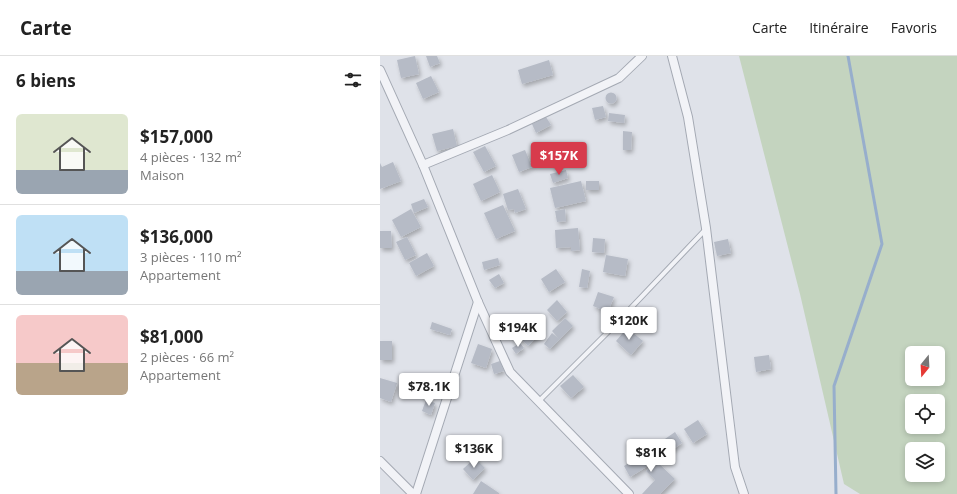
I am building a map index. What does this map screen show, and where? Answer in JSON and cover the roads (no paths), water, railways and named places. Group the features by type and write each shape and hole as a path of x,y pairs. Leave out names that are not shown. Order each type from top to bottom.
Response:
{"street":[{"path":"423,165 508,130 619,78 642,56"},
{"path":"672,56 688,117 706,228 735,467 744,494"},
{"path":"380,70 423,165 478,302 510,372 630,494"},
{"path":"380,461 415,494 478,302"}],"lane":[{"path":"538,402 610,330 706,228"}],"waterway":[{"path":"836,494 834,386 882,244 848,56"}]}
